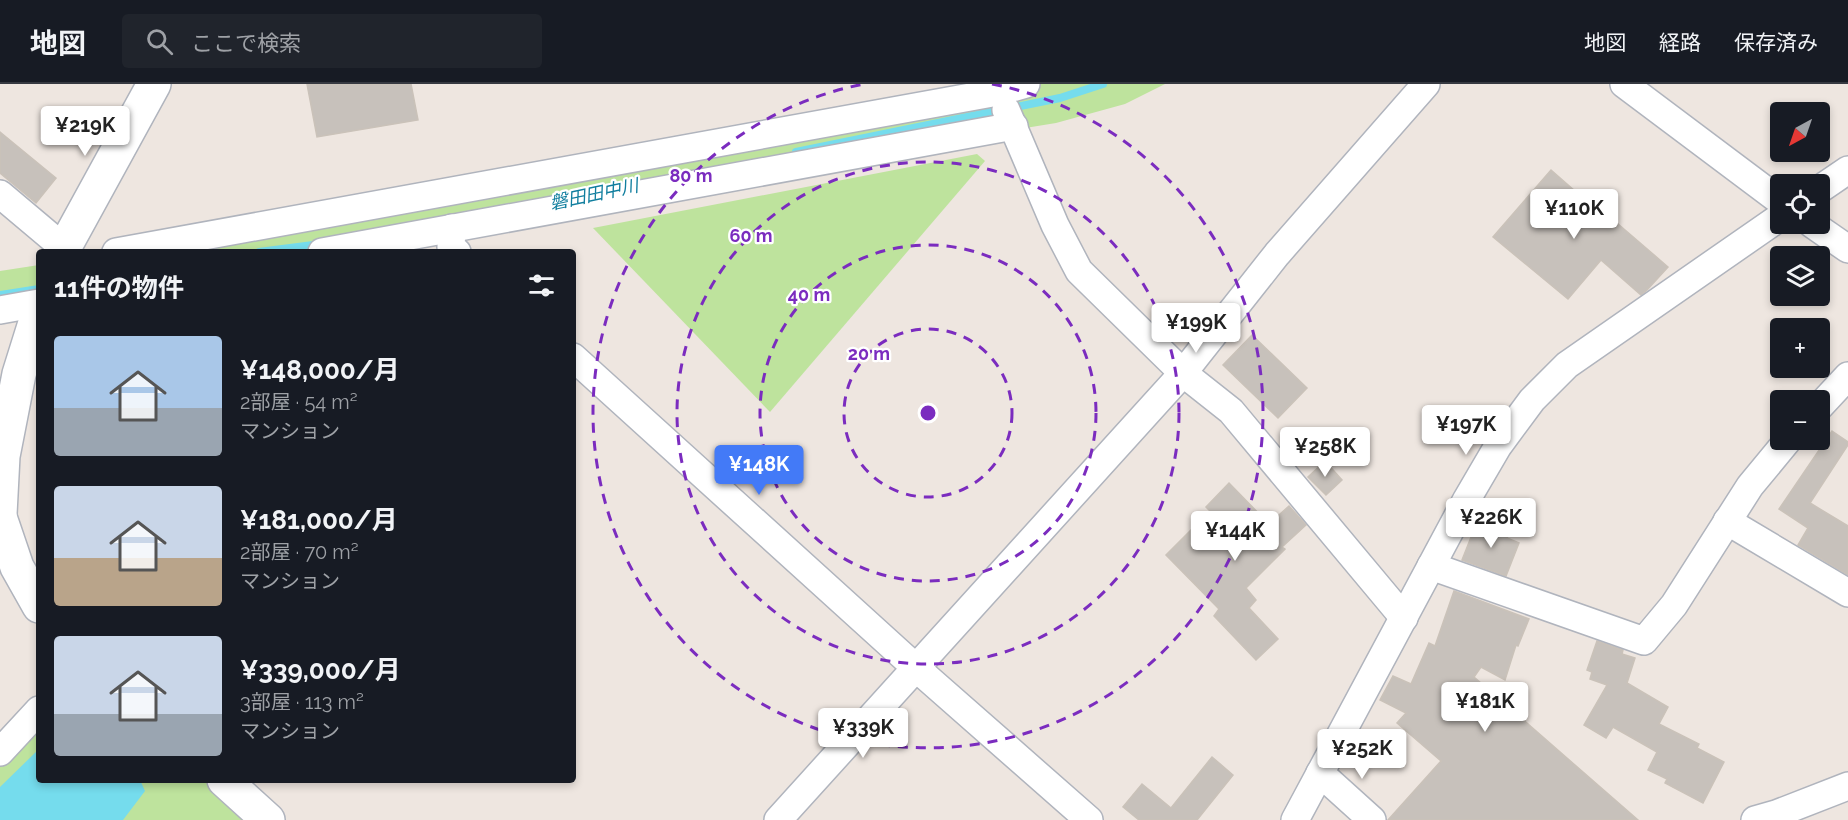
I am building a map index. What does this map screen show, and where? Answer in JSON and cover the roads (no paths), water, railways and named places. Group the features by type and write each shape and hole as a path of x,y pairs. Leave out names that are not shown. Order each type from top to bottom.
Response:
{"street":[{"path":"64,249 154,84"},
{"path":"132,249 1026,84"},
{"path":"778,820 1183,373 1277,254 1426,84"},
{"path":"1624,84 1770,194"},
{"path":"997,88 1055,225 1079,271 1183,373 1232,411 1404,618"},
{"path":"378,249 452,245 1014,126"},
{"path":"1830,182 1848,170"},
{"path":"0,194 62,249"},
{"path":"1295,820 1498,446 1532,400 1567,365 1770,224"},
{"path":"1826,234 1848,249"},
{"path":"0,310 36,304"},
{"path":"36,317 10,376 0,516 17,567 36,601"},
{"path":"576,360 915,668 1089,820"},
{"path":"1830,395 1848,376"},
{"path":"1431,566 1644,641 1674,605 1750,486 1780,450"},
{"path":"1727,521 1848,593"},
{"path":"0,752 36,713"},
{"path":"1320,773 1372,820"},
{"path":"227,783 268,820"},
{"path":"1755,820 1848,786"}],"water":[{"path":"36,752 36,783 141,783 145,791 123,820 0,820 0,787"}],"waterway":[{"name":"磐田田中川","path":"796,152 1060,98 1103,84"},
{"name":"磐田田中川","path":"282,249 321,244"},
{"name":"磐田田中川","path":"0,295 36,289"}]}
